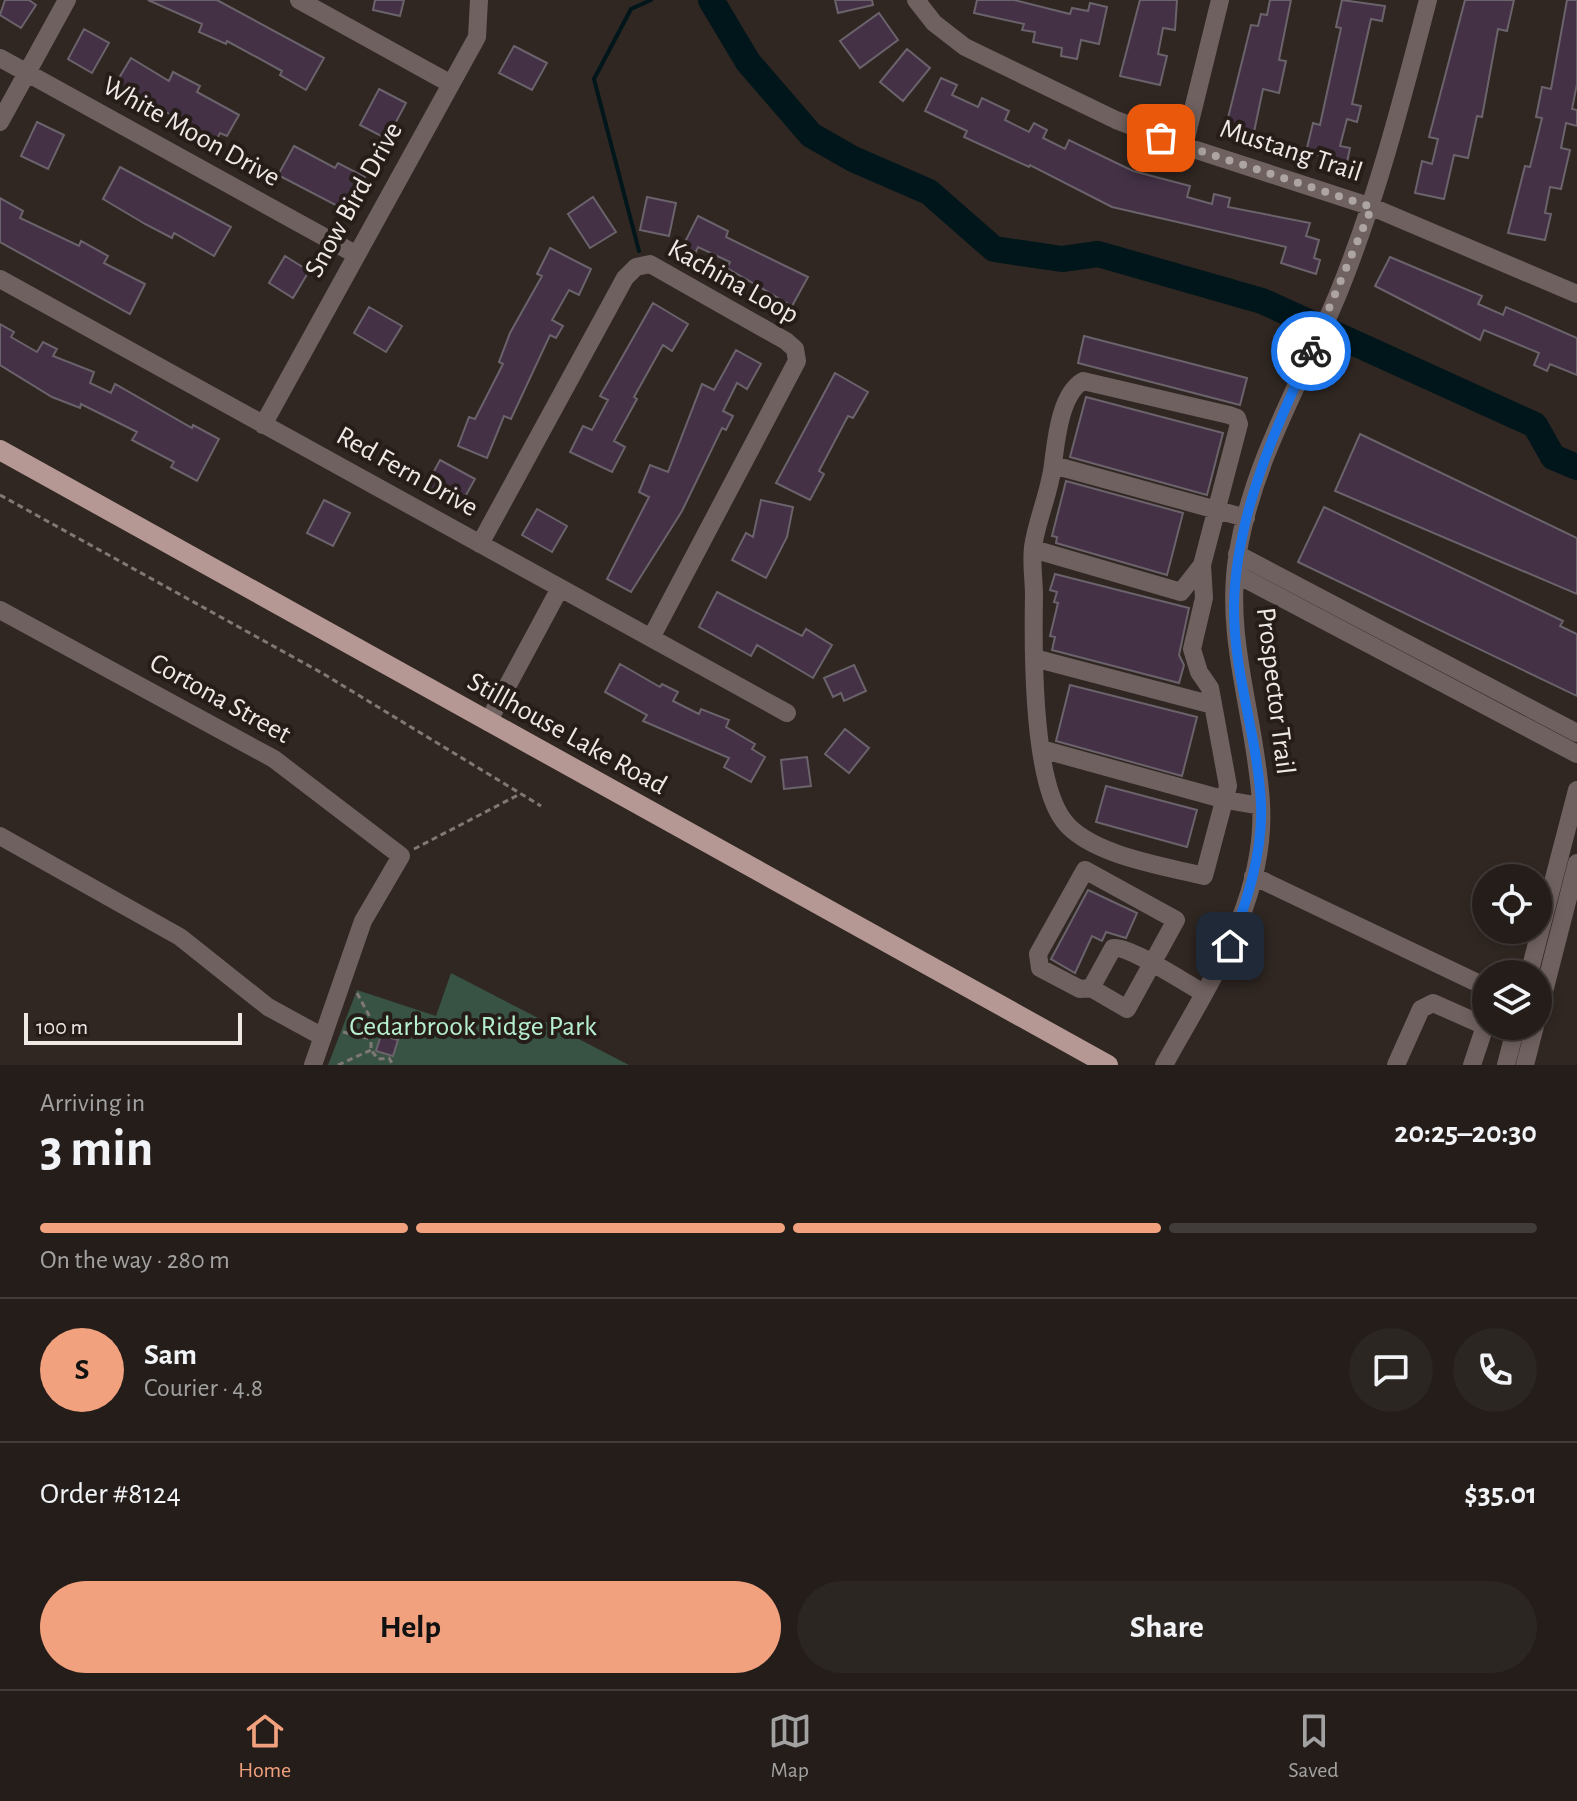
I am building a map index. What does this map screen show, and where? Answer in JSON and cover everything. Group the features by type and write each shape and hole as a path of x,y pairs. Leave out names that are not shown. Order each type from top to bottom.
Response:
{"main road":[{"name":"Stillhouse Lake Road","path":"0,450 1108,1065"}],"street":[{"path":"0,122 67,0"},
{"path":"299,0 451,84"},
{"name":"Snow Bird Drive","path":"263,425 477,37 479,0"},
{"name":"Mustang Trail","path":"916,0 934,23 965,47 1116,120 1184,146 1372,207 1574,293"},
{"path":"1184,146 1220,0"},
{"name":"Prospector Trail","path":"1164,1065 1230,946 1253,876 1261,806 1236,648 1237,554 1246,518 1305,365 1337,296 1372,207 1428,0"},
{"name":"White Moon Drive","path":"0,58 355,254"},
{"name":"Kachina Loop","path":"480,544 625,278 636,267 650,264 786,341 795,349 797,361 651,638"},
{"path":"1574,293 1577,273"},
{"name":"Red Fern Drive","path":"0,279 787,713"},
{"path":"1083,381 1237,418 1239,424 1202,565 1204,598 1192,649 1199,672 1210,688 1228,786 1204,876 1111,851 1062,818 1041,749 1034,658 1033,549 1053,465 1054,446 1070,396 1083,381"},
{"path":"1053,465 1246,518"},
{"path":"1033,549 1181,592 1202,565"},
{"path":"1237,554 1577,733"},
{"path":"1236,574 1577,754"},
{"path":"488,722 560,588"},
{"name":"Cortona Street","path":"0,610 274,759 401,856"},
{"path":"1034,658 1213,705"},
{"path":"1041,749 1226,800 1261,806"},
{"path":"1533,960 1577,790"},
{"path":"0,836 180,937 268,1007 323,1037"},
{"path":"313,1065 363,921 401,856"},
{"path":"1552,960 1577,863"},
{"path":"1085,870 1176,920 1152,964 1127,1009 1091,988 1080,989 1040,968 1037,959 1085,870"},
{"path":"1253,876 1472,980"},
{"path":"1091,988 1117,947 1204,993"},
{"path":"1396,1065 1421,1009 1433,1003 1472,1018"},
{"path":"1472,1065 1481,1040"},
{"path":"1506,1065 1512,1040"},
{"path":"1525,1065 1532,1040"}],"path":[{"path":"0,495 322,673 541,806"},
{"path":"401,856 520,794"},
{"path":"357,993 378,1032"},
{"path":"384,1028 371,1039 371,1050 378,1059 389,1058 393,1065"},
{"path":"343,1032 371,1039"},
{"path":"338,1065 371,1050"}],"green space":[{"name":"Cedarbrook Ridge Park","path":"451,973 629,1065 328,1065 357,990 436,1016"}],"building":[{"path":"5,0 29,0 36,5 21,28 0,15"},
{"path":"148,0 217,0 324,58 306,90 280,75 282,71 227,41 226,44 199,32 202,24"},
{"path":"375,0 404,0 400,16 373,10"},
{"path":"835,0 872,0 873,5 838,13"},
{"path":"977,0 1014,0 1070,14 1072,8 1088,11 1090,3 1107,7 1099,44 1081,40 1077,59 1061,56 1062,48 1033,42 1035,32 1022,30 1024,24 974,13"},
{"path":"1140,0 1177,0 1175,30 1163,28 1158,54 1167,56 1160,85 1120,76"},
{"path":"1270,0 1291,0 1279,60 1286,61 1279,93 1263,89 1254,132 1226,126 1251,25 1258,26 1261,14 1267,15"},
{"path":"1342,0 1385,6 1382,21 1371,19 1352,104 1361,106 1357,122 1347,119 1340,146 1350,148 1347,162 1306,152 1313,123 1320,125 1341,28 1336,27"},
{"path":"1465,0 1514,0 1507,31 1498,29 1482,117 1477,116 1468,158 1454,155 1444,199 1415,193 1422,161 1432,164 1438,139 1429,137"},
{"path":"1567,0 1577,0 1577,84 1572,109 1577,110 1577,126 1566,123 1561,148 1570,150 1561,189 1550,187 1545,213 1551,214 1545,240 1508,233 1525,166 1530,167 1542,118 1536,117 1542,87 1551,89"},
{"path":"879,13 898,40 860,68 840,41"},
{"path":"84,29 109,43 92,73 68,59"},
{"path":"514,46 547,63 532,90 499,73"},
{"path":"907,49 930,68 903,101 880,82"},
{"path":"131,58 169,81 173,72 200,86 197,92 239,115 227,136 220,133 216,141 116,83"},
{"path":"941,78 957,85 952,95 978,107 982,98 1009,111 1005,120 1029,132 1034,123 1047,130 1043,138 1065,149 1069,140 1133,171 1190,186 1187,197 1212,204 1214,194 1230,198 1228,207 1310,223 1306,236 1319,240 1314,258 1320,260 1316,274 1281,263 1286,247 1112,207 1030,165 964,137 967,131 925,111"},
{"path":"379,89 406,103 387,139 360,125"},
{"path":"37,122 64,135 48,169 21,156"},
{"path":"294,146 335,168 338,163 365,177 347,211 278,175"},
{"path":"120,167 231,227 214,256 174,233 172,238 103,199"},
{"path":"593,197 616,232 590,248 568,214"},
{"path":"647,197 676,203 669,236 640,230"},
{"path":"0,198 23,211 20,218 79,246 81,241 108,256 104,263 145,284 130,314 0,242"},
{"path":"698,216 728,231 726,237 808,277 792,306 727,268 730,262 698,247 696,252 683,246"},
{"path":"550,248 591,269 579,295 569,290 552,320 563,326 556,338 550,335 511,419 504,416 487,458 458,446 469,417 475,419 503,364 499,362 510,333 542,276 537,274"},
{"path":"285,256 309,271 293,298 269,283"},
{"path":"1390,257 1482,296 1478,304 1503,315 1506,307 1577,338 1577,375 1550,364 1547,371 1534,365 1539,353 1484,330 1480,340 1375,286"},
{"path":"653,303 688,324 672,351 663,345 634,397 637,399 614,441 625,447 612,472 570,452 583,426 592,430 608,400 600,396"},
{"path":"369,307 402,326 386,352 354,333"},
{"path":"0,324 14,332 11,337 37,352 43,342 57,349 53,356 94,372 90,383 111,393 115,384 192,428 193,425 219,439 197,481 171,467 174,462 132,440 137,432 81,404 80,408 52,397 0,365"},
{"path":"1084,336 1247,378 1240,405 1078,363"},
{"path":"736,350 761,364 747,389 737,383 723,411 733,416 726,430 722,428 682,511 631,592 607,579 649,497 639,492 650,465 668,472 702,384 714,390"},
{"path":"835,373 868,392 853,418 848,416 819,471 824,474 810,500 776,483"},
{"path":"1086,397 1223,433 1207,495 1070,457"},
{"path":"1360,434 1577,538 1577,594 1335,491"},
{"path":"440,460 475,479 461,504 426,486"},
{"path":"1066,481 1183,513 1167,575 1056,543 1057,537 1052,536"},
{"path":"324,500 350,513 333,546 307,533"},
{"path":"761,500 793,507 787,537 766,578 732,560 746,533 753,537"},
{"path":"1324,507 1563,621 1560,626 1577,634 1577,696 1298,562"},
{"path":"537,509 567,526 552,552 522,535"},
{"path":"1055,574 1189,608 1179,655 1184,665 1179,683 1052,650 1055,637 1050,636 1058,603 1054,602 1057,592 1050,590"},
{"path":"717,592 802,636 806,629 832,645 813,678 757,645 751,656 699,627"},
{"path":"620,664 660,687 662,684 678,692 673,701 699,714 701,709 729,720 726,727 755,744 752,749 765,757 751,782 724,767 729,758 643,721 647,715 605,692"},
{"path":"854,665 866,691 844,701 841,693 833,697 824,678"},
{"path":"1070,685 1197,717 1182,776 1056,741"},
{"path":"845,729 869,748 849,773 825,754"},
{"path":"807,757 811,786 784,789 781,760"},
{"path":"1106,786 1197,810 1187,847 1096,822"},
{"path":"1088,890 1137,913 1126,938 1106,932 1102,941 1092,936 1075,973 1051,959"},
{"path":"381,1035 398,1040 393,1056 376,1051"}],"waterway":[{"path":"639,251 594,79 631,9 651,0"},
{"path":"711,0 748,62 811,135 853,159 929,192 994,249 1062,259 1098,254 1262,301 1535,425 1553,457 1577,467"}],"way so far":[{"path":"1161,138 1372,207 1337,296 1311,351"}],"route":[{"path":"1230,946 1253,876 1261,806 1236,648 1234,607 1237,554 1250,502 1311,351"}]}
